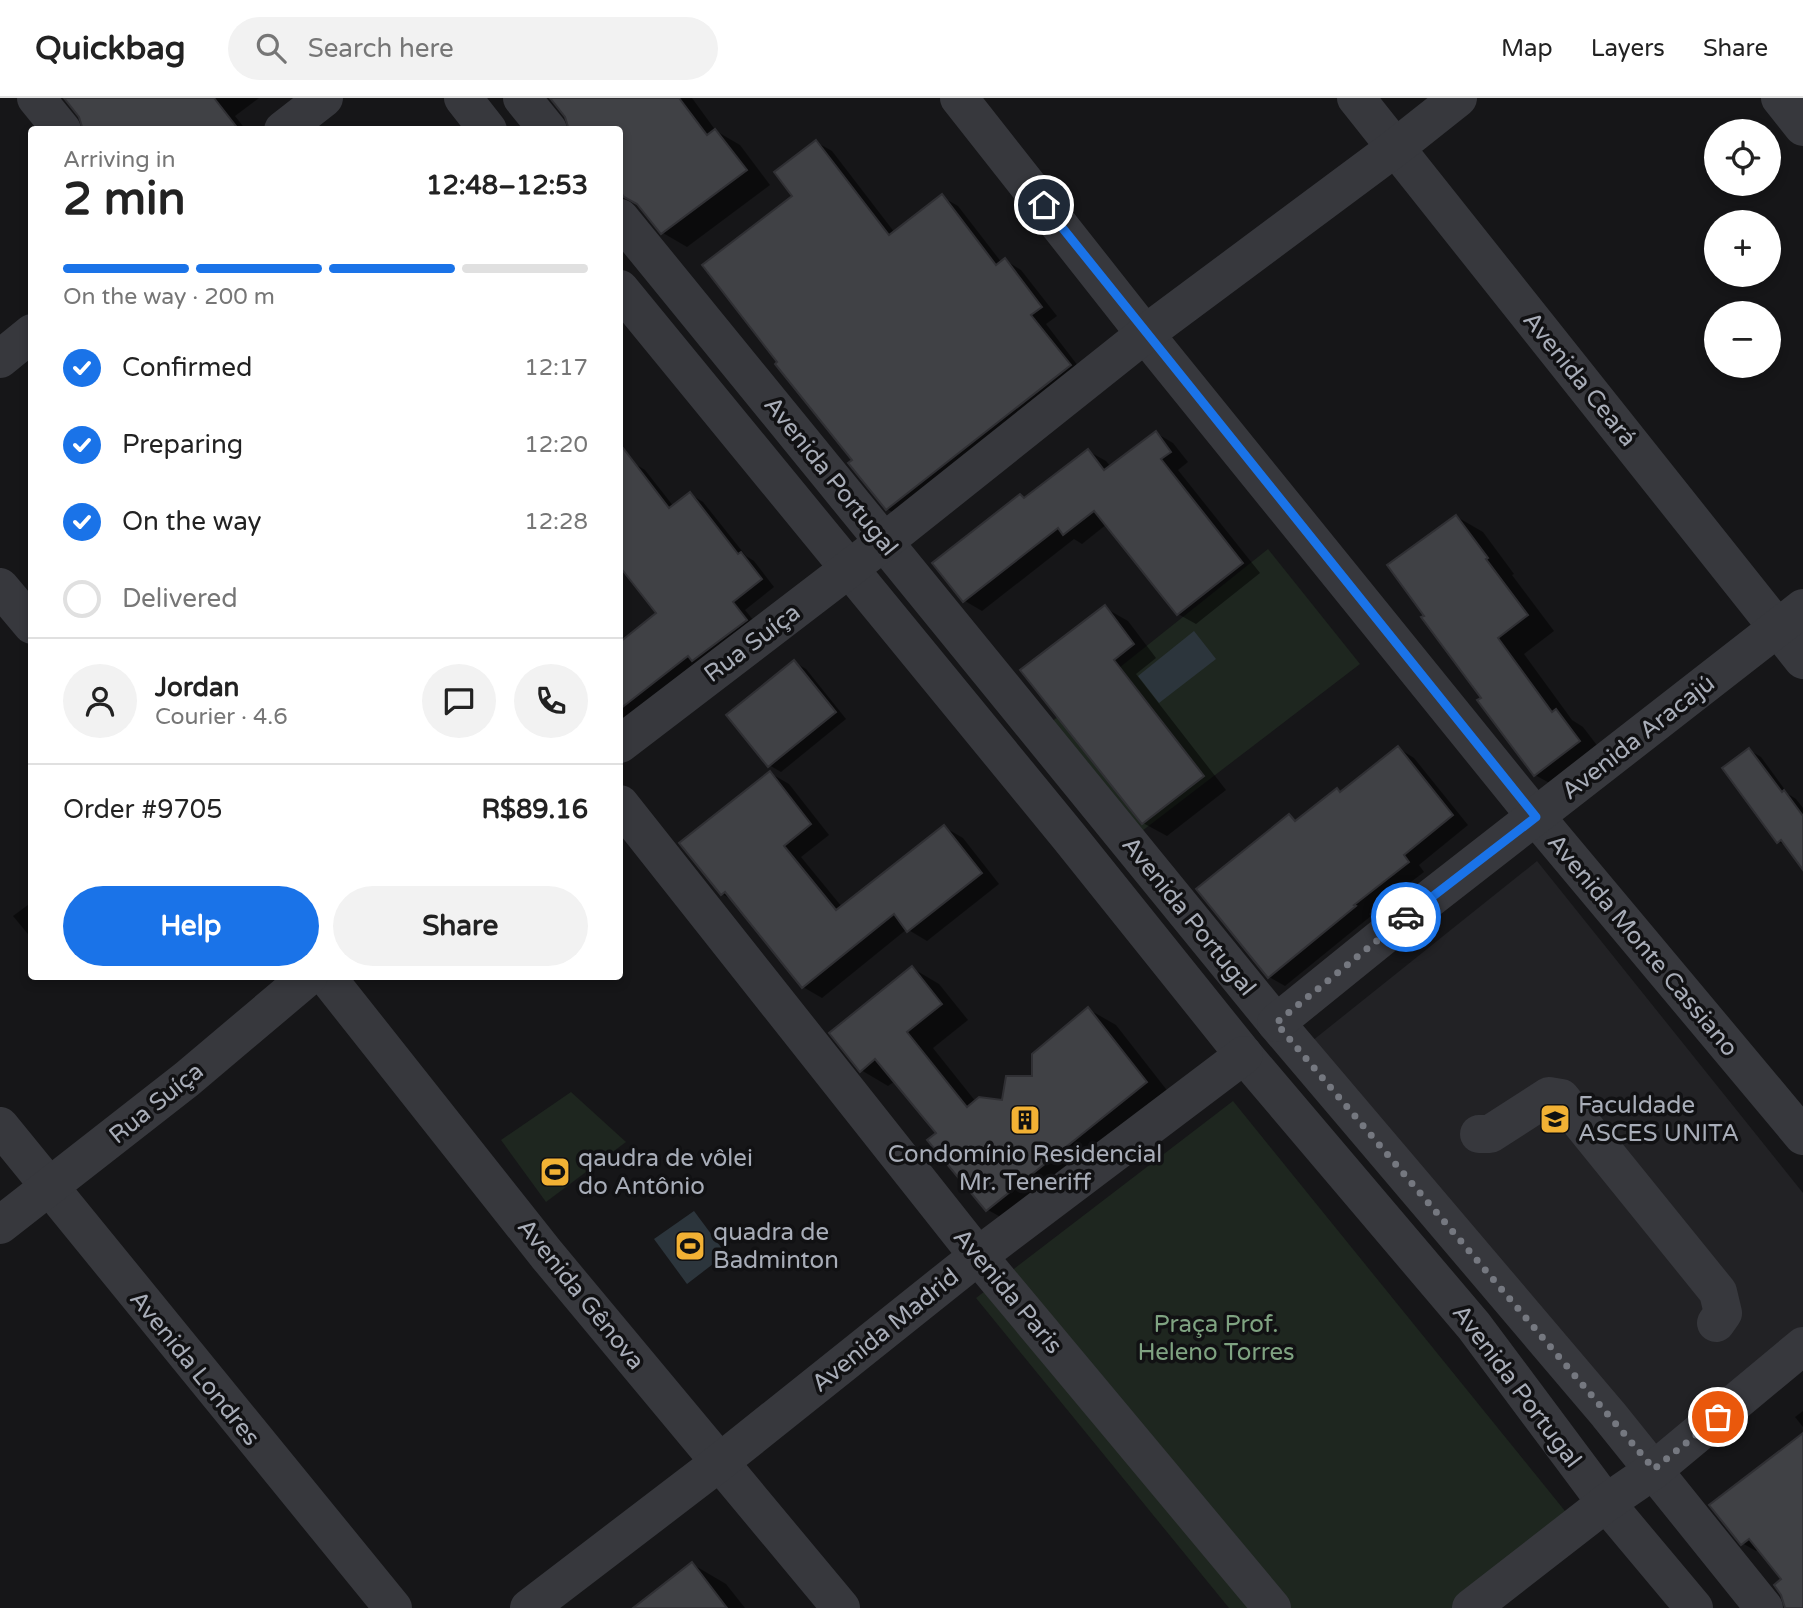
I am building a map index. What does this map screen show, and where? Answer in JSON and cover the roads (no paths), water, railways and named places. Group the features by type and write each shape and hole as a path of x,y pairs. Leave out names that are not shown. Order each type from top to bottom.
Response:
{"street":[{"path":"36,98 59,126"},
{"path":"289,126 324,98"},
{"path":"463,98 485,126"},
{"path":"522,98 545,126"},
{"name":"Avenida Monte Cassiano","path":"960,98 1146,334 1536,817 1803,1136"},
{"name":"Avenida Ceará","path":"1356,98 1395,148 1791,617 1803,660"},
{"name":"Rua Suíça","path":"623,742 884,542 1146,334 1458,98"},
{"path":"1780,98 1803,127"},
{"name":"Avenida Portugal","path":"623,222 1276,1023 1654,1469 1764,1608"},
{"name":"Avenida Portugal","path":"623,293 1070,838 1244,1055 1474,1326 1606,1503 1694,1608"},
{"path":"0,359 28,336"},
{"path":"0,587 28,620"},
{"name":"Avenida Aracajú","path":"1276,1023 1428,900 1791,617"},
{"name":"Avenida Paris","path":"623,808 978,1256 1272,1608"},
{"name":"Rua Suíça","path":"0,1225 187,1079 304,980"},
{"name":"Avenida Gênova","path":"329,980 547,1255 841,1608"},
{"name":"Avenida Madrid","path":"529,1608 720,1462 978,1256 1244,1055"},
{"path":"1479,1134 1490,1134 1549,1096 1561,1098 1718,1292 1723,1313 1716,1323"},
{"name":"Avenida Londres","path":"0,1126 393,1608"},
{"path":"1471,1608 1654,1469 1803,1346"}],"place":[{"name":"Faculdade ASCES UNITA","path":"1555,1119"},
{"name":"Condomínio Residencial Mr. Teneriff","path":"1025,1120"},
{"name":"qaudra de vôlei do Antônio","path":"555,1172"},
{"name":"quadra de Badminton","path":"690,1246"}],"park label":[{"name":"Praça Prof. Heleno Torres","path":"1216,1338"}]}
